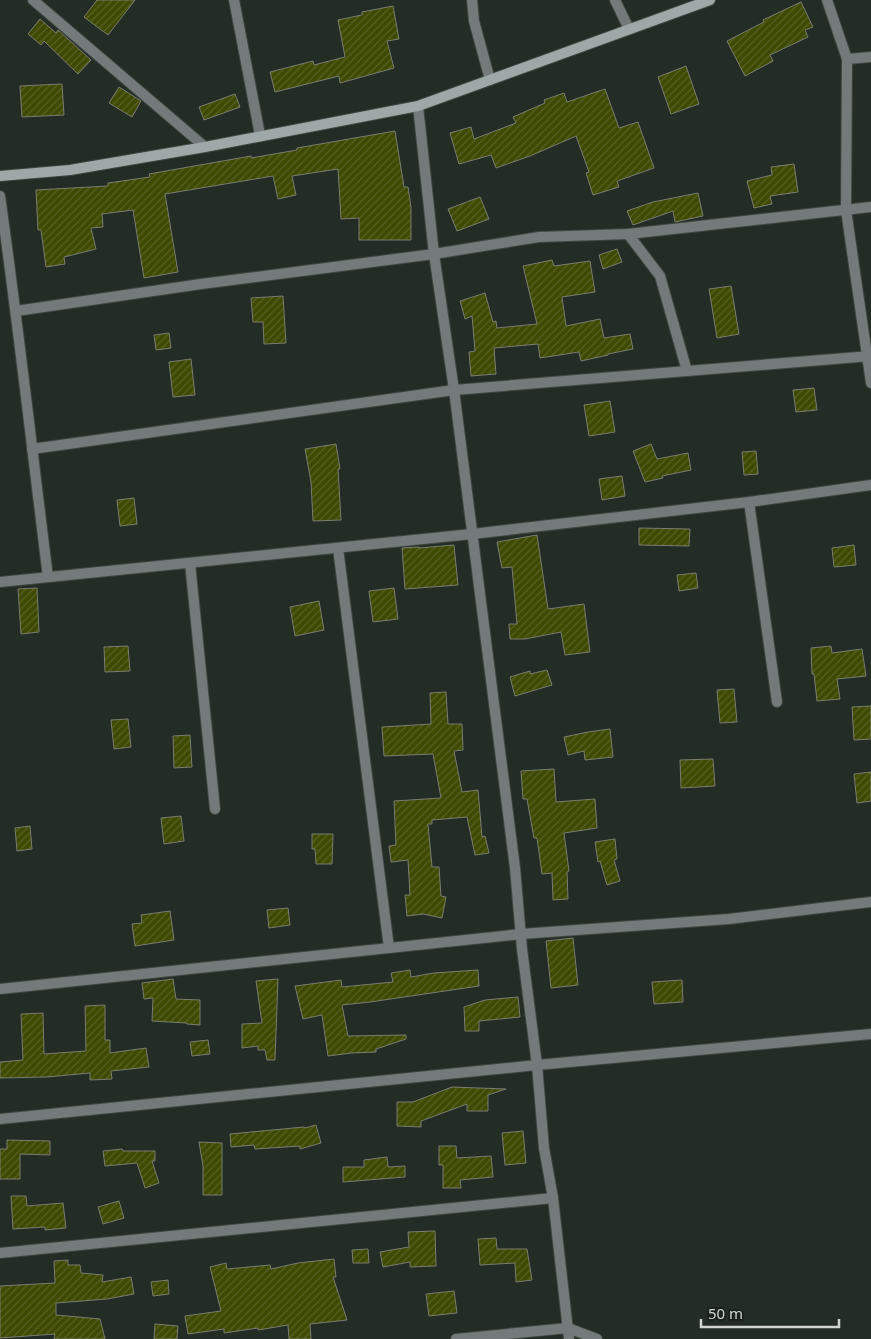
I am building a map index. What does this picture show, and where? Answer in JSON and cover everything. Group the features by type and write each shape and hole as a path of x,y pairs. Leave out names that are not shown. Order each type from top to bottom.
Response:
{"main road":[{"path":"0,176 70,170 418,106 710,0"}],"street":[{"path":"34,0 205,146"},
{"path":"234,0 260,135"},
{"path":"472,0 474,21 490,80"},
{"path":"615,0 629,29"},
{"path":"827,0 847,59 846,210 869,356 871,383"},
{"path":"847,59 871,57"},
{"path":"418,106 434,254 454,390 515,868 537,1065 544,1148 553,1198 569,1339"},
{"path":"0,196 48,577"},
{"path":"16,311 201,284 434,254 539,236 628,234 871,207"},
{"path":"628,234 660,276 687,371"},
{"path":"32,449 454,390 869,356"},
{"path":"0,582 472,534 749,502 871,485"},
{"path":"749,502 776,702"},
{"path":"338,548 389,948"},
{"path":"190,563 215,809"},
{"path":"0,988 521,934 729,919 871,902"},
{"path":"0,1118 871,1034"},
{"path":"0,1253 553,1198"},
{"path":"456,1339 568,1328 597,1339"}],"building":[{"path":"97,0 135,0 108,35 84,17"},
{"path":"801,2 813,27 805,30 808,37 770,55 773,61 745,76 727,41 764,22 763,20"},
{"path":"393,6 399,39 387,41 394,68 340,83 339,76 275,92 270,72 313,61 314,65 345,57 338,20 362,15 362,12"},
{"path":"40,19 56,33 58,30 91,60 78,74 44,41 41,45 28,34"},
{"path":"686,66 699,104 671,114 658,77"},
{"path":"62,84 64,115 22,117 20,86"},
{"path":"119,87 141,101 132,117 109,103"},
{"path":"605,89 619,128 638,122 654,168 617,181 619,187 593,195 586,173 589,172 576,136 496,168 491,155 459,164 450,133 471,127 474,139 516,123 513,117 545,103 544,100 564,93 567,102"},
{"path":"235,94 240,107 204,120 199,107"},
{"path":"395,131 404,187 408,187 411,207 411,240 359,240 359,218 341,219 338,169 292,176 296,195 278,199 273,176 165,194 178,272 144,278 133,210 102,214 103,227 91,228 96,249 64,257 65,264 46,267 41,230 38,230 36,190 108,186 108,183 150,177 149,174 297,150 297,148"},
{"path":"794,164 798,192 770,196 772,204 754,208 747,181 772,175 771,167"},
{"path":"698,193 703,216 675,222 673,211 633,225 627,211 653,202"},
{"path":"480,197 489,219 457,231 448,209"},
{"path":"617,249 622,262 603,269 599,255"},
{"path":"552,260 554,266 590,261 595,292 562,297 566,326 600,319 604,338 630,334 633,349 581,361 579,352 540,358 538,344 494,348 496,374 471,376 469,352 475,351 472,316 465,319 460,301 485,293 493,322 496,321 497,328 537,324 523,266"},
{"path":"731,286 739,334 717,338 709,289"},
{"path":"283,296 286,343 264,344 263,322 253,322 251,298"},
{"path":"169,333 171,348 156,350 154,335"},
{"path":"191,359 195,395 173,397 169,362"},
{"path":"814,388 817,410 796,412 793,390"},
{"path":"610,401 615,432 589,436 584,405"},
{"path":"336,444 340,469 338,469 341,520 313,521 311,482 305,449"},
{"path":"651,444 657,459 688,453 691,470 662,476 663,478 645,482 633,451"},
{"path":"756,451 758,474 744,475 742,452"},
{"path":"622,476 625,496 602,500 599,479"},
{"path":"134,498 137,524 120,526 117,500"},
{"path":"639,528 690,529 689,546 639,545"},
{"path":"537,535 548,609 584,604 590,652 565,655 561,632 525,639 510,639 509,624 517,624 512,567 502,568 497,542"},
{"path":"454,545 458,585 405,589 402,548"},
{"path":"854,545 856,565 834,567 832,548"},
{"path":"696,573 698,588 679,591 677,575"},
{"path":"37,588 39,632 21,634 18,589"},
{"path":"394,588 398,619 373,622 369,591"},
{"path":"319,601 324,630 295,636 290,607"},
{"path":"128,646 130,671 105,672 104,647"},
{"path":"831,646 832,653 862,649 866,676 837,679 840,699 817,701 814,674 812,674 811,648"},
{"path":"547,670 552,685 515,696 510,677 530,671 530,674"},
{"path":"734,689 737,722 720,723 717,690"},
{"path":"446,692 448,724 462,724 463,750 454,751 462,792 478,790 482,837 485,836 489,853 475,855 467,817 432,820 432,824 428,824 432,867 439,867 441,896 446,897 442,918 423,914 407,916 405,895 410,895 408,860 391,862 389,846 396,845 394,801 441,798 433,754 384,756 382,727 431,724 430,693"},
{"path":"871,706 871,739 854,740 852,707"},
{"path":"128,719 131,747 114,749 111,720"},
{"path":"610,729 613,757 585,760 584,751 568,755 564,737"},
{"path":"190,735 192,767 174,768 173,736"},
{"path":"713,759 715,786 681,788 680,760"},
{"path":"554,769 556,802 595,799 597,828 564,833 569,871 567,872 568,899 553,900 552,873 542,874 537,838 534,838 527,799 523,799 521,771"},
{"path":"871,772 871,801 857,803 854,774"},
{"path":"181,816 184,841 164,844 161,818"},
{"path":"30,826 32,849 17,851 15,828"},
{"path":"312,834 333,834 332,864 316,864 315,849 312,849"},
{"path":"615,839 617,859 614,860 620,881 607,885 600,861 598,862 595,842"},
{"path":"288,908 290,925 269,928 267,910"},
{"path":"170,911 174,940 135,946 132,924 142,923 141,915"},
{"path":"573,938 578,985 551,988 546,941"},
{"path":"410,970 411,977 434,973 478,970 479,986 342,1005 348,1036 406,1035 406,1039 376,1049 376,1052 328,1056 322,1015 303,1019 295,986 341,980 342,987 393,982 391,973"},
{"path":"173,979 176,999 200,1000 200,1025 152,1021 153,998 144,999 142,983"},
{"path":"278,979 275,1060 267,1060 265,1050 258,1050 258,1046 242,1048 242,1024 262,1023 256,981"},
{"path":"682,980 683,1002 654,1004 652,982"},
{"path":"518,997 520,1017 479,1021 479,1031 465,1031 464,1007 485,1000"},
{"path":"105,1005 105,1040 110,1040 110,1053 146,1048 149,1067 111,1071 112,1079 90,1080 90,1073 47,1077 0,1078 0,1062 23,1060 21,1014 43,1013 44,1054 86,1051 85,1006"},
{"path":"208,1040 210,1054 192,1056 190,1042"},
{"path":"452,1087 506,1089 488,1095 488,1111 467,1111 467,1104 421,1121 421,1127 397,1126 397,1102 413,1102"},
{"path":"316,1125 321,1143 300,1149 300,1146 255,1149 254,1145 231,1147 230,1134 305,1128"},
{"path":"523,1131 526,1163 505,1165 502,1133"},
{"path":"7,1140 50,1141 50,1155 20,1154 20,1179 0,1179 0,1149 7,1149"},
{"path":"199,1142 222,1143 222,1195 203,1195 203,1166"},
{"path":"439,1146 456,1146 457,1158 491,1156 493,1177 460,1180 461,1188 443,1188 443,1165 439,1165"},
{"path":"122,1149 123,1151 155,1151 155,1161 152,1161 159,1183 145,1188 137,1163 105,1166 103,1151"},
{"path":"387,1157 388,1167 405,1166 405,1177 343,1182 343,1167 364,1167 364,1160"},
{"path":"11,1196 26,1196 27,1206 63,1203 66,1228 45,1230 45,1227 13,1229"},
{"path":"119,1201 124,1218 103,1224 98,1207"},
{"path":"435,1231 436,1266 410,1267 410,1262 383,1267 380,1252 409,1247 408,1232"},
{"path":"496,1238 497,1249 527,1249 532,1280 516,1282 515,1263 480,1265 478,1239"},
{"path":"368,1249 369,1263 353,1263 352,1250"},
{"path":"334,1259 336,1277 333,1277 347,1320 310,1324 311,1339 289,1339 288,1325 258,1330 258,1328 224,1333 224,1329 188,1334 185,1316 221,1311 210,1267 226,1263 227,1269 270,1265 271,1269 298,1263"},
{"path":"68,1260 68,1265 80,1265 81,1273 103,1275 102,1282 131,1277 134,1294 107,1299 56,1303 56,1315 100,1319 105,1339 54,1339 55,1334 0,1338 0,1286 55,1283 54,1261"},
{"path":"168,1280 169,1294 153,1296 151,1282"},
{"path":"454,1291 457,1313 429,1316 426,1294"},
{"path":"155,1324 178,1326 177,1339 154,1339"}]}
